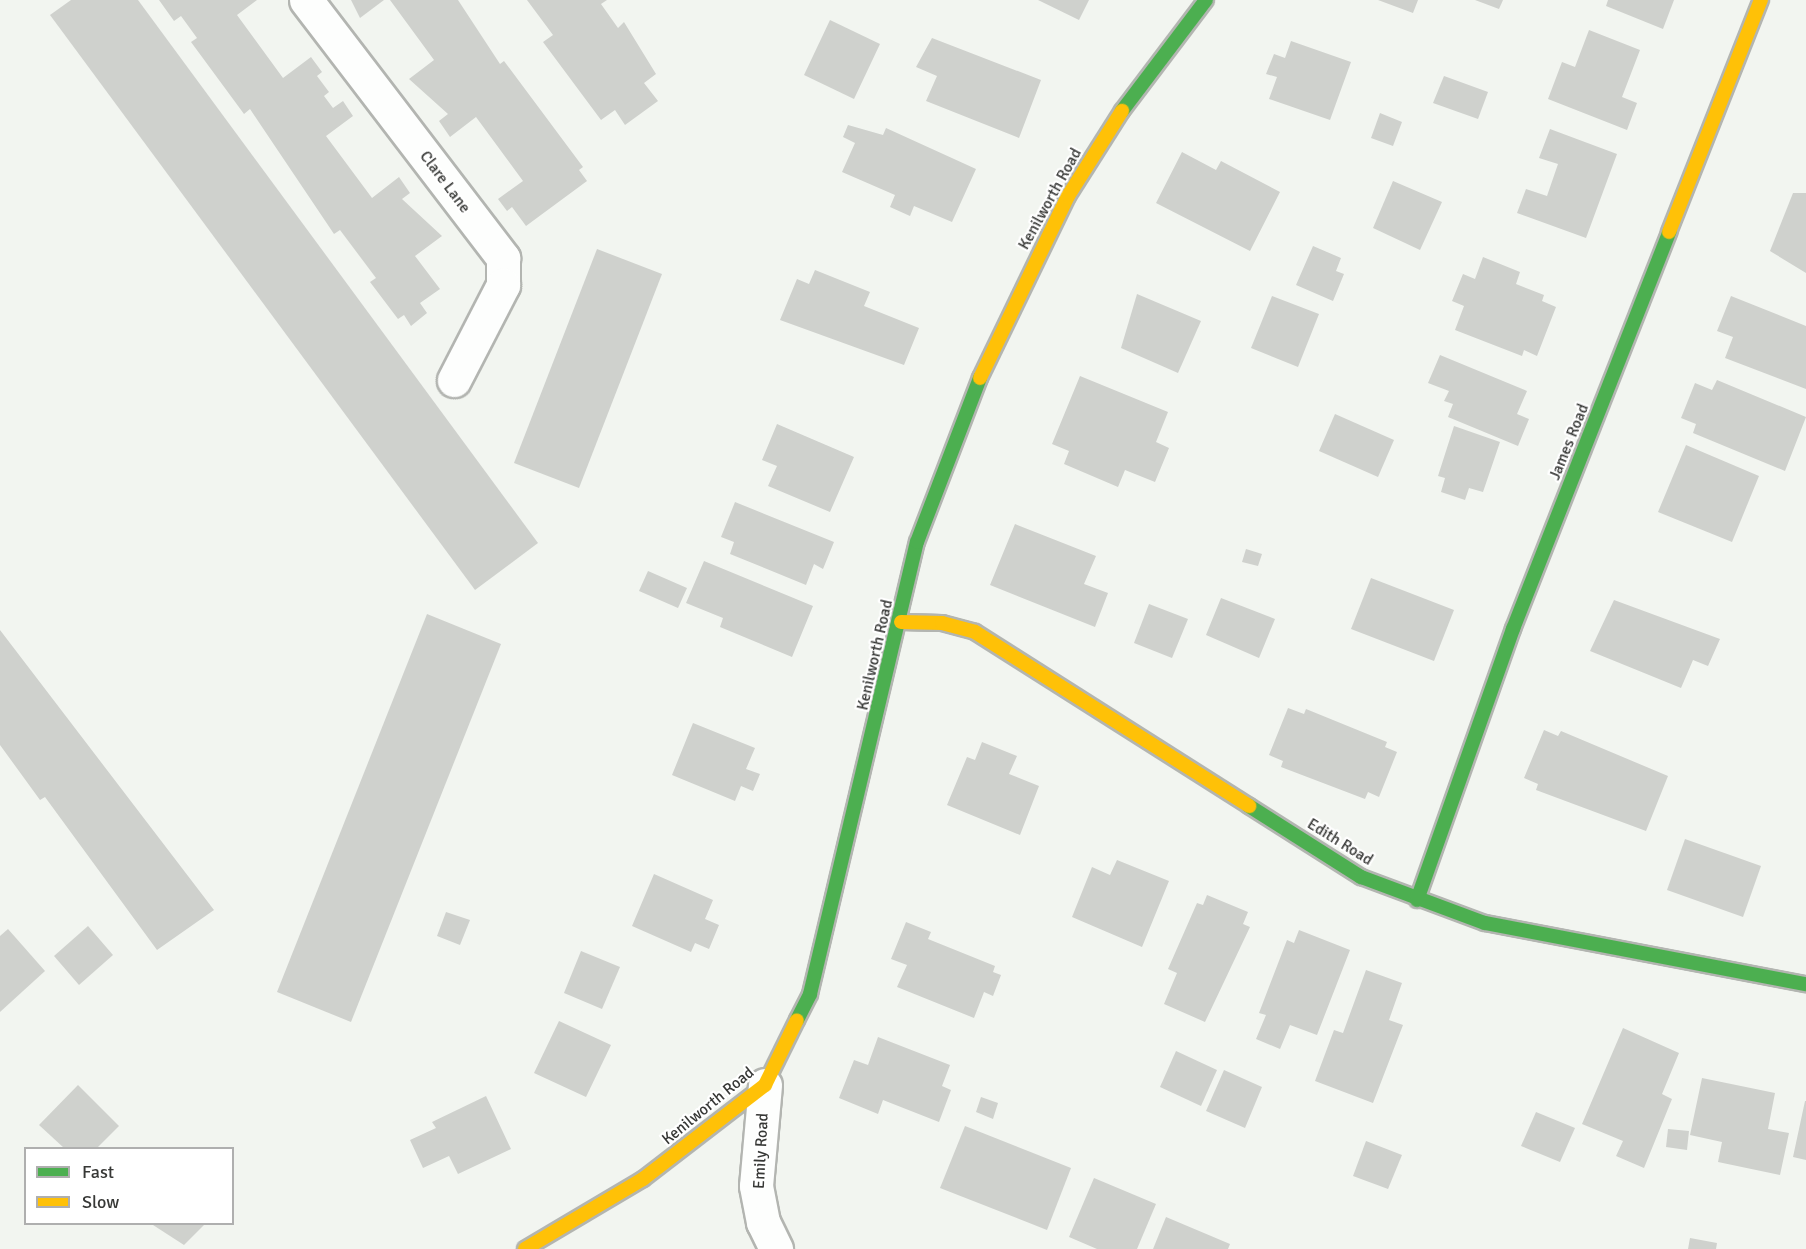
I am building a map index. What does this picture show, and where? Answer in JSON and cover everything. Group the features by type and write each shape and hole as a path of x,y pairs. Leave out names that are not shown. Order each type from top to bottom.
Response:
{"street":[{"name":"Clare Lane","path":"306,0 503,258 503,285 454,380"},
{"name":"Kenilworth Road","path":"525,1249 643,1179 765,1086 810,994 901,622 917,542 1003,322 1068,196 1144,76 1206,0"},
{"name":"James Road","path":"1418,900 1513,629 1761,0"},
{"name":"Edith Road","path":"901,622 942,623 975,632 1361,877 1418,900 1485,923 1588,946 1806,984"},
{"name":"Emily Road","path":"765,1086 756,1186 763,1222 776,1249"}],"building":[{"path":"71,0 138,0 538,543 475,590 50,15"},
{"path":"159,0 257,0 237,15 283,78 311,57 322,72 317,76 329,92 324,96 333,108 343,101 353,116 326,136 372,198 399,177 410,193 402,199 442,236 415,256 440,289 420,303 427,313 411,326 404,315 398,319 370,282 376,278 340,230 334,234 250,109 244,114 191,42 197,38 181,16 174,21"},
{"path":"351,0 384,0 360,18"},
{"path":"390,0 458,0 500,64 504,61 583,167 579,170 587,181 526,226 512,207 507,211 498,199 523,181 476,117 450,137 439,121 448,114 409,79 434,60"},
{"path":"527,0 607,0 601,4 618,28 624,22 656,74 644,83 658,101 625,125 615,110 601,120 543,42 553,35"},
{"path":"1038,0 1089,0 1079,20"},
{"path":"1378,0 1418,0 1413,13"},
{"path":"1475,0 1503,0 1499,9"},
{"path":"1608,0 1674,0 1663,29 1606,6"},
{"path":"830,20 880,44 854,99 804,75"},
{"path":"1589,30 1640,50 1622,97 1637,103 1627,130 1548,99 1562,62 1575,67"},
{"path":"932,38 1041,80 1019,138 926,101 937,76 916,67"},
{"path":"1291,41 1351,62 1330,120 1269,99 1277,77 1266,74 1274,54 1285,58"},
{"path":"1444,76 1488,92 1478,119 1433,103"},
{"path":"1380,113 1402,122 1393,146 1371,138"},
{"path":"848,125 883,135 886,128 976,169 952,222 914,206 910,216 890,207 895,195 842,172 855,143 843,137"},
{"path":"1550,129 1617,154 1586,238 1517,213 1526,189 1547,196 1558,164 1539,158"},
{"path":"1182,152 1216,170 1221,161 1280,192 1250,251 1156,203"},
{"path":"1393,181 1442,202 1420,250 1373,228"},
{"path":"1793,193 1806,193 1806,273 1770,251"},
{"path":"1313,246 1341,258 1336,271 1344,274 1333,301 1296,285"},
{"path":"597,249 662,274 579,488 514,463"},
{"path":"1483,257 1520,272 1516,284 1544,295 1542,301 1556,307 1537,356 1524,350 1522,356 1455,330 1464,306 1452,301 1463,274 1475,279"},
{"path":"815,270 870,292 864,306 919,328 904,365 780,320 797,279 809,284"},
{"path":"1137,294 1201,321 1178,373 1121,348"},
{"path":"1272,296 1319,314 1298,367 1251,348"},
{"path":"1731,296 1806,326 1806,389 1725,358 1733,337 1717,331"},
{"path":"1440,355 1527,391 1517,414 1529,419 1518,446 1448,417 1453,404 1444,401 1449,391 1428,383"},
{"path":"1080,376 1168,412 1156,442 1169,448 1155,482 1125,470 1118,487 1064,464 1069,451 1052,444"},
{"path":"1717,380 1806,417 1785,471 1693,433 1696,424 1681,418 1695,383 1712,390"},
{"path":"1335,414 1394,440 1378,477 1319,451"},
{"path":"777,424 854,457 830,512 768,486 777,466 762,460"},
{"path":"1454,426 1500,442 1483,492 1469,488 1465,500 1441,492 1445,478 1438,476"},
{"path":"1686,445 1759,476 1732,542 1658,512"},
{"path":"735,502 834,542 823,569 814,564 806,585 730,554 734,542 721,537"},
{"path":"1015,524 1096,556 1084,584 1108,593 1095,627 990,585"},
{"path":"1246,549 1262,554 1258,566 1242,562"},
{"path":"704,561 813,606 792,657 720,627 723,618 686,603"},
{"path":"648,571 687,588 678,608 639,591"},
{"path":"1371,578 1454,610 1434,661 1351,629"},
{"path":"1221,598 1275,619 1259,658 1206,635"},
{"path":"1614,600 1720,639 1708,666 1693,660 1681,688 1590,651"},
{"path":"1149,604 1188,619 1172,658 1134,643"},
{"path":"427,614 501,644 351,1022 277,992"},
{"path":"0,630 214,910 157,950 45,797 40,800 0,745"},
{"path":"1288,708 1304,714 1306,709 1387,742 1385,747 1397,752 1379,797 1368,792 1365,799 1281,767 1283,761 1269,755"},
{"path":"693,723 755,748 746,769 760,774 753,791 741,786 735,801 672,775"},
{"path":"1544,730 1558,736 1561,731 1668,776 1646,831 1536,790 1538,784 1524,778"},
{"path":"982,742 1017,756 1009,774 1039,786 1020,835 947,805 967,757 975,760"},
{"path":"1685,839 1761,866 1743,917 1667,890"},
{"path":"1117,860 1169,881 1142,947 1072,917 1092,867 1110,875"},
{"path":"654,874 713,900 705,919 719,925 709,949 695,943 691,952 632,926"},
{"path":"1207,895 1248,912 1243,924 1250,927 1205,1022 1164,1004 1177,973 1168,969 1197,903 1203,905"},
{"path":"446,912 470,920 460,945 437,936"},
{"path":"906,922 931,932 928,939 995,966 993,972 1001,975 993,996 984,992 974,1018 897,987 907,965 891,959"},
{"path":"88,926 113,955 79,985 54,956"},
{"path":"8,929 45,971 0,1012 0,936"},
{"path":"1299,930 1350,950 1317,1035 1290,1025 1280,1049 1256,1039 1266,1015 1259,1013 1287,940 1294,943"},
{"path":"581,951 620,967 602,1009 564,993"},
{"path":"1366,970 1402,983 1389,1020 1403,1025 1373,1103 1315,1081 1334,1030 1343,1033"},
{"path":"559,1021 611,1045 586,1097 534,1073"},
{"path":"1623,1028 1679,1053 1662,1094 1672,1099 1644,1168 1616,1156 1623,1141 1582,1124"},
{"path":"878,1037 950,1065 942,1086 951,1090 939,1122 883,1100 878,1114 839,1098 854,1060 868,1065"},
{"path":"1176,1051 1217,1070 1201,1106 1160,1087"},
{"path":"1224,1070 1262,1087 1245,1128 1206,1111"},
{"path":"1702,1078 1775,1093 1768,1129 1789,1133 1780,1175 1718,1162 1722,1142 1690,1135"},
{"path":"78,1085 119,1126 98,1147 63,1147 39,1125"},
{"path":"486,1096 511,1149 458,1174 449,1156 423,1168 410,1140 436,1128 432,1122"},
{"path":"981,1097 998,1103 993,1119 976,1112"},
{"path":"1806,1101 1806,1160 1793,1157"},
{"path":"1536,1112 1575,1128 1560,1162 1521,1146"},
{"path":"965,1126 1071,1168 1047,1230 940,1188"},
{"path":"1668,1129 1689,1131 1687,1150 1666,1147"},
{"path":"1366,1141 1402,1155 1388,1189 1353,1176"},
{"path":"1094,1178 1156,1204 1137,1249 1097,1249 1069,1237"},
{"path":"1166,1217 1230,1244 1228,1249 1153,1249"},
{"path":"153,1225 204,1225 184,1245"},
{"path":"1690,1238 1717,1243 1716,1249 1688,1249"}],"traffic: fast":[{"path":"1122,111 1206,0"},
{"path":"1417,900 1513,629 1669,232"},
{"path":"797,1020 810,994 917,542 980,378"},
{"path":"1249,806 1361,877 1485,923 1806,984"}],"traffic: slow":[{"path":"1669,232 1761,0"},
{"path":"980,378 1068,196 1122,111"},
{"path":"901,622 942,623 975,632 1249,806"},
{"path":"525,1249 643,1179 765,1085 797,1020"}]}
